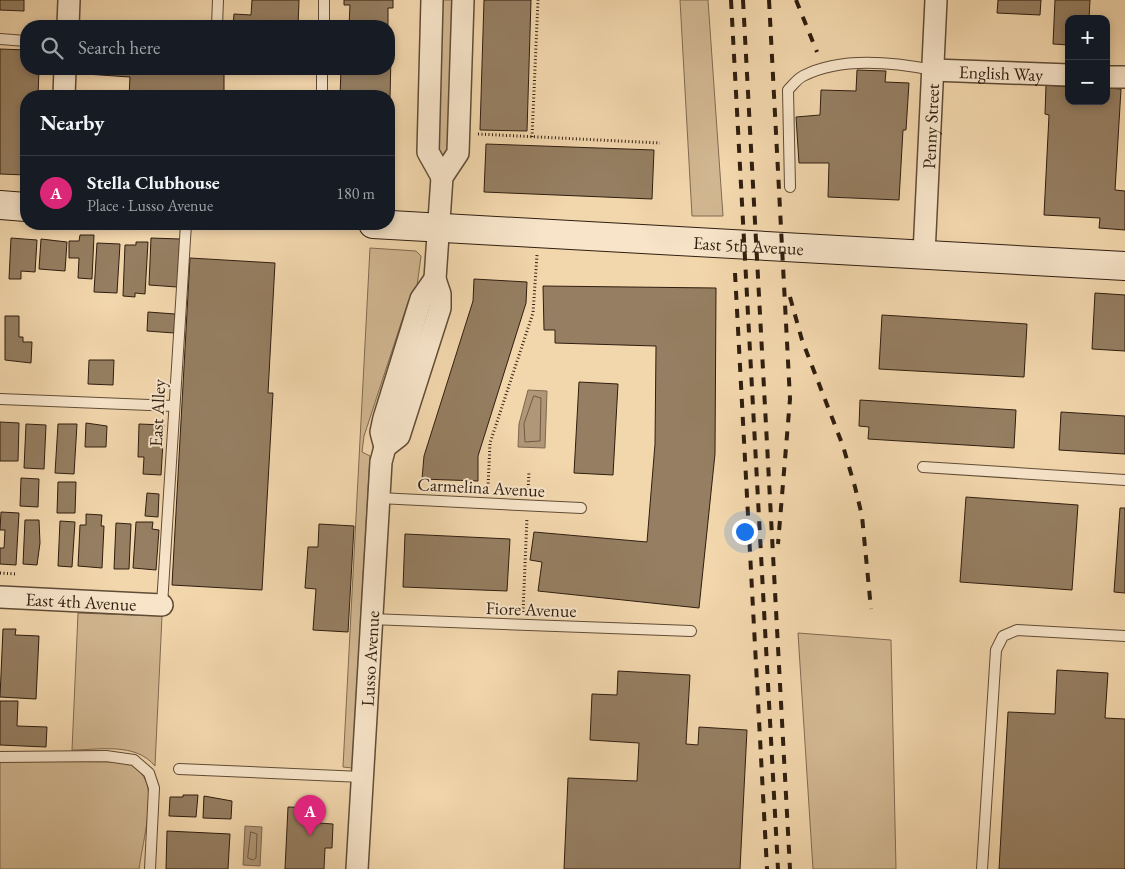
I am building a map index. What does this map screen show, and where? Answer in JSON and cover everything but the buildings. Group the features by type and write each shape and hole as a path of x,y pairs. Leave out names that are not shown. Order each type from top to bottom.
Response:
{"main road":[{"path":"0,205 20,207"},
{"name":"East 5th Avenue","path":"395,225 1125,266"}],"street":[{"path":"68,20 69,0"},
{"path":"432,0 428,152 442,177 458,153 463,0"},
{"name":"Penny Street","path":"924,254 936,0"},
{"name":"English Way","path":"933,70 1065,75"},
{"path":"64,90 65,75"},
{"path":"1110,77 1125,78"},
{"name":"Lusso Avenue","path":"357,869 378,498 381,462 385,448 381,432 421,299 435,279 442,177"},
{"name":"East 4th Avenue","path":"0,597 162,605"}],"lane":[{"path":"217,20 218,0"},
{"path":"324,0 324,20"},
{"path":"0,39 20,41"},
{"path":"790,188 788,90 802,77 834,66 871,63 900,64 933,70"},
{"path":"322,75 322,90"},
{"name":"East Alley","path":"162,605 186,230"},
{"path":"0,399 174,406"},
{"path":"923,467 1125,480"},
{"name":"Carmelina Avenue","path":"378,498 581,508"},
{"name":"Fiore Avenue","path":"370,619 691,631"},
{"path":"982,869 996,650 1003,636 1017,630 1125,636"},
{"path":"0,757 106,756 134,760 149,773 154,788 150,869"},
{"path":"179,769 362,777"}],"path":[{"path":"532,137 538,0"},
{"path":"474,134 660,143"},
{"path":"488,487 490,443 533,313 537,255"},
{"path":"522,625 526,524"},
{"path":"0,573 17,574"}],"shaded area":[{"path":"440,0 453,0 447,154 443,156 438,154"},
{"path":"680,0 708,0 723,216 692,216"},
{"path":"370,248 416,251 421,256 415,301 409,299 364,436 362,452 370,456 352,768 343,767"},
{"path":"78,613 162,616 155,766 147,758 127,750 72,750"},
{"path":"798,633 891,640 896,869 813,869"},
{"path":"0,761 126,762 136,768 145,780 149,792 148,814 139,869 0,869"}],"water":[{"path":"528,390 547,391 545,448 518,447 519,424"},
{"path":"245,826 262,827 260,866 243,865"}],"railway":[{"path":"731,0 778,869"},
{"path":"743,0 790,869"},
{"path":"769,0 790,399 778,544"},
{"path":"796,0 817,52"},
{"path":"735,273 767,869"},
{"path":"790,297 802,340 843,446 855,487 862,516 871,609"}],"place":[{"name":"Stella Clubhouse","path":"310,836"}]}
